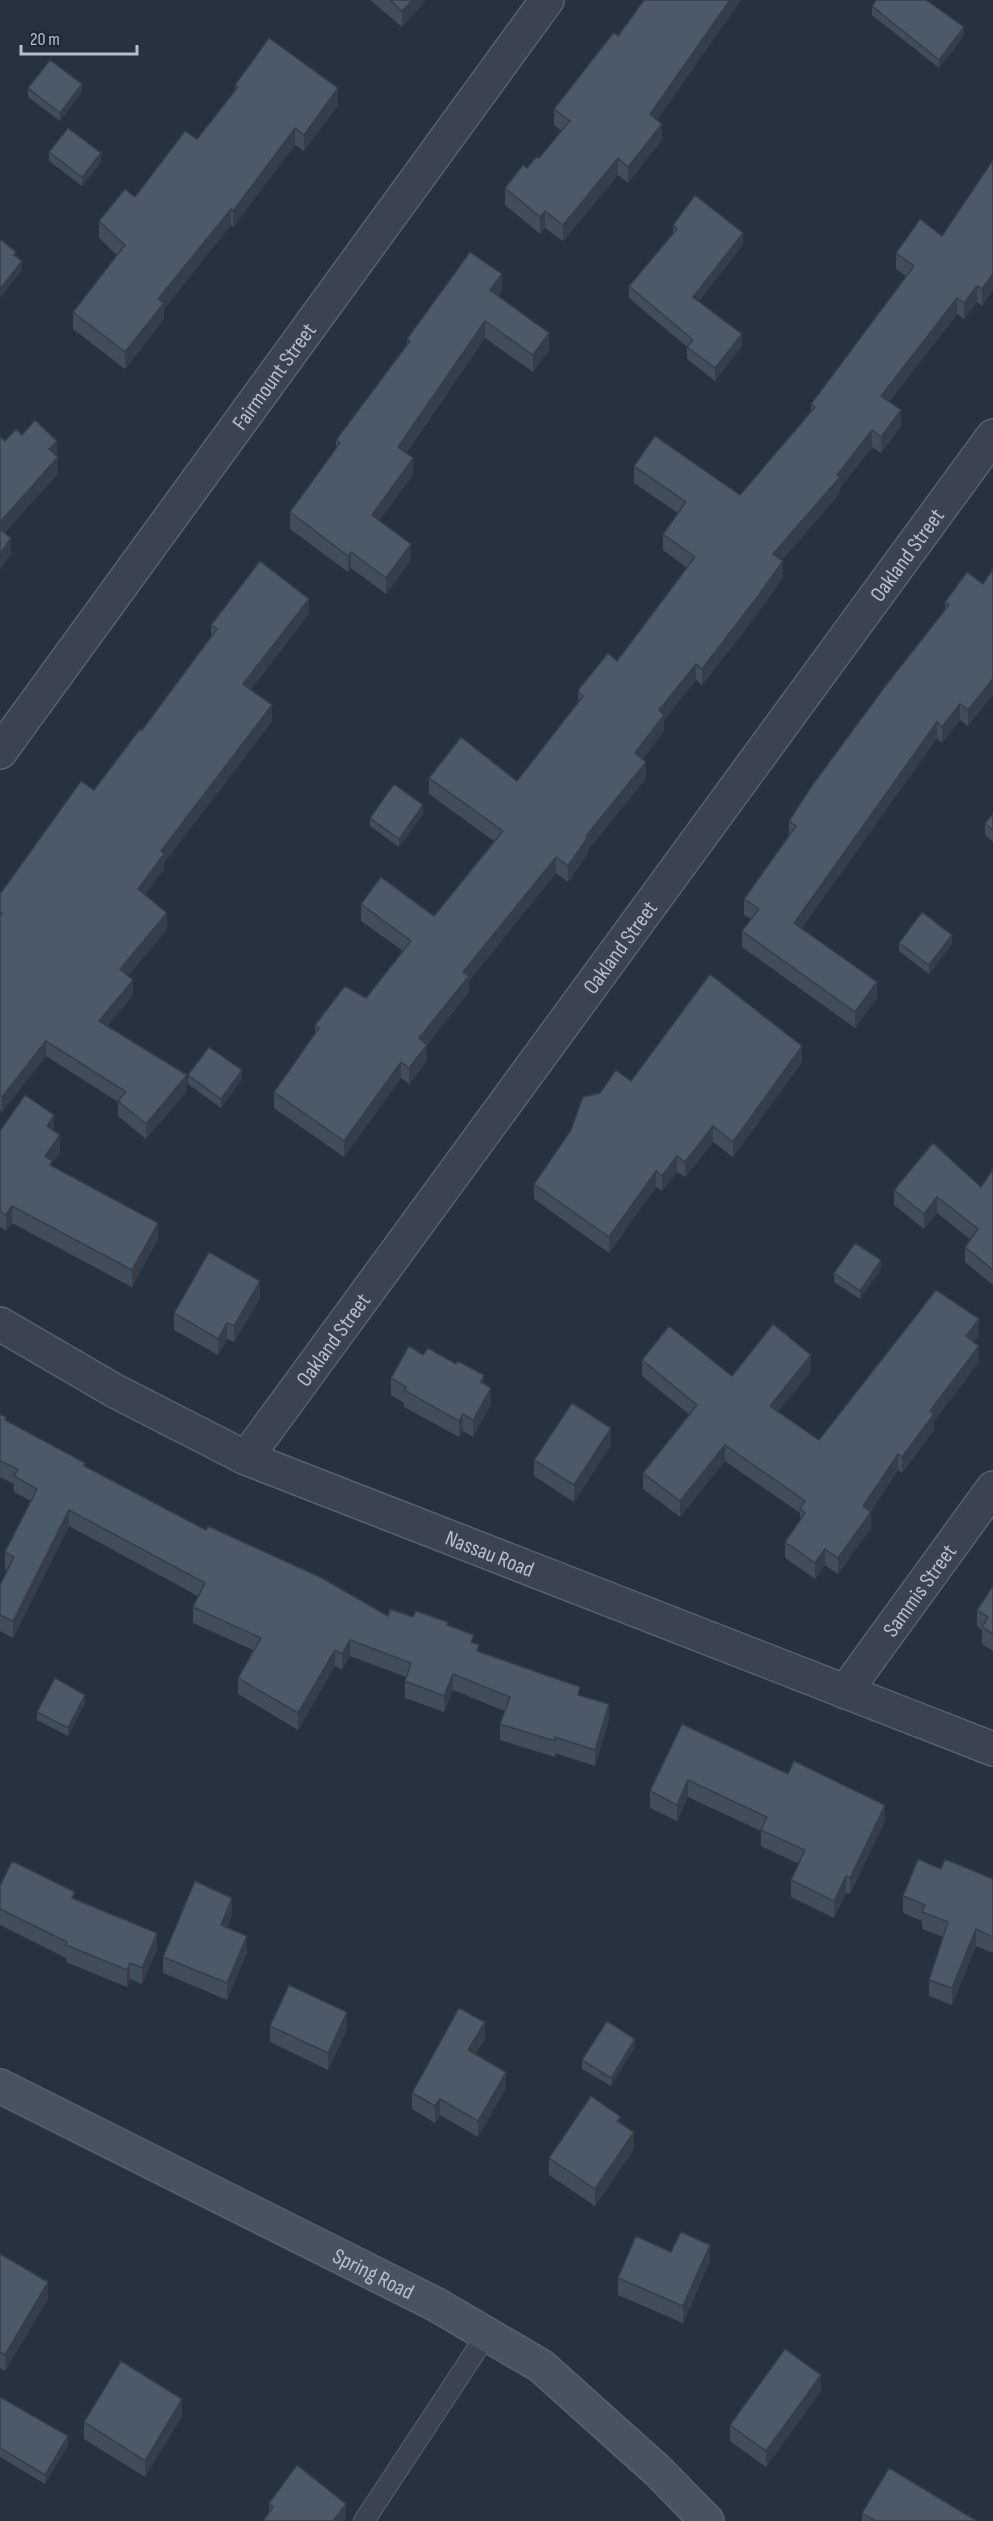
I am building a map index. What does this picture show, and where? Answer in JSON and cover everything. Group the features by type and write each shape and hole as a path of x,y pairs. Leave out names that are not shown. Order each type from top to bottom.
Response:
{"main road":[{"name":"Spring Road","path":"0,2086 425,2298 541,2366 658,2471 707,2521"}],"street":[{"name":"Fairmount Street","path":"0,752 547,0"},
{"name":"Oakland Street","path":"246,1458 993,436"},
{"name":"Nassau Road","path":"0,1324 115,1391 246,1458 993,1749"},
{"name":"Sammis Street","path":"845,1692 993,1488"}],"lane":[{"path":"364,2521 487,2334"}],"building":[{"path":"390,0 412,0 402,11"},
{"path":"644,0 730,0 650,114 662,124 628,167 618,158 563,225 545,211 540,217 505,188 523,165 527,168 536,157 539,158 570,121 554,109 614,32 618,36"},
{"path":"876,0 926,0 964,27 939,60 872,6"},
{"path":"269,38 338,88 304,135 295,128 233,211 231,209 158,299 164,303 125,352 73,312 125,245 99,221 125,189 135,197 185,131 197,139 238,87 235,85"},
{"path":"50,60 82,84 60,113 28,88"},
{"path":"68,128 101,153 82,177 49,152"},
{"path":"993,160 993,274 982,289 977,286 964,303 957,298 881,396 901,410 881,437 872,430 837,475 840,477 773,554 783,561 755,600 702,669 696,664 659,710 664,715 635,753 646,762 586,836 588,837 568,866 556,857 463,972 469,976 419,1038 427,1045 409,1068 401,1062 344,1141 274,1092 319,1028 315,1025 345,986 366,998 411,941 361,904 381,877 434,916 503,831 429,778 461,737 517,781 583,696 578,692 579,689 608,653 617,661 695,557 663,534 686,502 634,466 655,436 740,495 815,407 811,404 914,266 896,253 920,219 942,236"},
{"path":"695,195 743,233 693,297 742,334 715,368 687,347 693,340 629,286 677,229 673,225"},
{"path":"0,239 16,252 14,255 22,261 0,289"},
{"path":"470,252 502,274 490,290 549,333 533,355 485,321 398,447 413,458 372,515 411,544 386,578 351,552 348,556 290,512 340,443 336,440 410,341 407,339"},
{"path":"35,420 57,441 49,449 58,457 0,522 0,436 5,441 16,429 22,435"},
{"path":"0,529 11,538 0,554"},
{"path":"260,561 309,599 243,684 272,705 161,851 164,854 138,889 167,913 120,969 133,980 99,1021 187,1075 146,1124 118,1101 126,1092 46,1041 2,1097 0,1095 0,916 2,914 0,894 81,781 94,790 140,729 142,730 217,629 211,625"},
{"path":"993,569 993,679 968,710 960,704 942,727 937,722 794,923 877,982 855,1012 742,931 759,909 744,899 796,826 789,821 811,787 886,685 949,605 945,602 967,572 983,584"},
{"path":"394,784 423,805 399,839 370,818"},
{"path":"993,814 993,830 985,823"},
{"path":"922,912 952,935 929,965 899,943"},
{"path":"710,974 802,1046 733,1142 713,1126 685,1162 677,1156 662,1176 656,1171 609,1237 534,1184 571,1130 583,1097 600,1093 616,1070 631,1081"},
{"path":"209,1047 242,1070 221,1099 188,1075"},
{"path":"25,1095 54,1115 47,1126 60,1135 45,1156 52,1161 50,1165 158,1223 132,1270 12,1206 6,1215 0,1211 0,1131"},
{"path":"933,1143 981,1187 993,1169 993,1270 965,1247 978,1229 937,1197 924,1214 894,1190"},
{"path":"855,1243 881,1260 860,1291 834,1273"},
{"path":"209,1252 260,1281 234,1326 227,1323 218,1339 174,1313"},
{"path":"936,1290 979,1319 966,1336 979,1346 930,1411 934,1414 902,1457 898,1454 863,1506 871,1512 838,1558 825,1549 815,1563 785,1542 805,1513 800,1509 805,1501 725,1445 680,1501 643,1473 697,1405 642,1360 669,1326 732,1376 773,1324 811,1355 770,1406 819,1440"},
{"path":"409,1346 423,1355 428,1348 456,1364 458,1361 484,1375 481,1382 491,1388 473,1420 463,1414 459,1421 404,1390 406,1387 391,1378"},
{"path":"572,1403 611,1428 574,1485 534,1460"},
{"path":"0,1414 6,1417 5,1420 85,1463 84,1466 206,1530 208,1526 322,1578 388,1616 390,1609 413,1617 416,1611 448,1622 447,1625 474,1635 471,1642 479,1645 477,1651 580,1687 578,1695 609,1704 595,1750 555,1737 555,1741 500,1724 510,1697 453,1674 444,1696 405,1681 411,1663 350,1640 342,1654 335,1650 298,1713 238,1678 261,1638 193,1607 205,1583 69,1510 13,1621 0,1615 0,1585 14,1557 5,1552 37,1489 14,1476 18,1469 0,1461"},
{"path":"993,1586 993,1634 982,1627 988,1617 977,1610"},
{"path":"55,1678 85,1695 68,1728 37,1712"},
{"path":"682,1724 788,1774 794,1761 885,1805 850,1878 846,1876 834,1901 791,1880 805,1850 761,1830 767,1817 688,1780 677,1805 650,1791"},
{"path":"918,1859 941,1869 945,1859 993,1879 993,1937 976,1929 952,1988 929,1980 948,1922 922,1912 925,1905 903,1896"},
{"path":"12,1861 75,1892 72,1898 157,1933 142,1968 130,1963 127,1970 66,1945 67,1942 0,1909 0,1886"},
{"path":"195,1881 232,1898 221,1925 247,1936 227,1983 163,1957"},
{"path":"289,1985 347,2012 328,2053 270,2026"},
{"path":"459,2008 485,2022 468,2050 506,2072 478,2121 440,2099 435,2106 412,2093"},
{"path":"607,2021 635,2039 611,2078 582,2060"},
{"path":"591,2096 621,2117 617,2121 634,2132 595,2189 549,2158"},
{"path":"681,2232 710,2245 683,2306 618,2278 636,2236 671,2252"},
{"path":"0,2254 48,2282 5,2355 0,2352"},
{"path":"785,2349 821,2375 766,2451 730,2425"},
{"path":"121,2361 182,2399 145,2461 84,2422"},
{"path":"0,2397 68,2436 45,2475 0,2448"},
{"path":"297,2465 346,2504 333,2521 263,2521 273,2507 269,2503"},
{"path":"889,2468 977,2521 875,2521 862,2513"}]}
